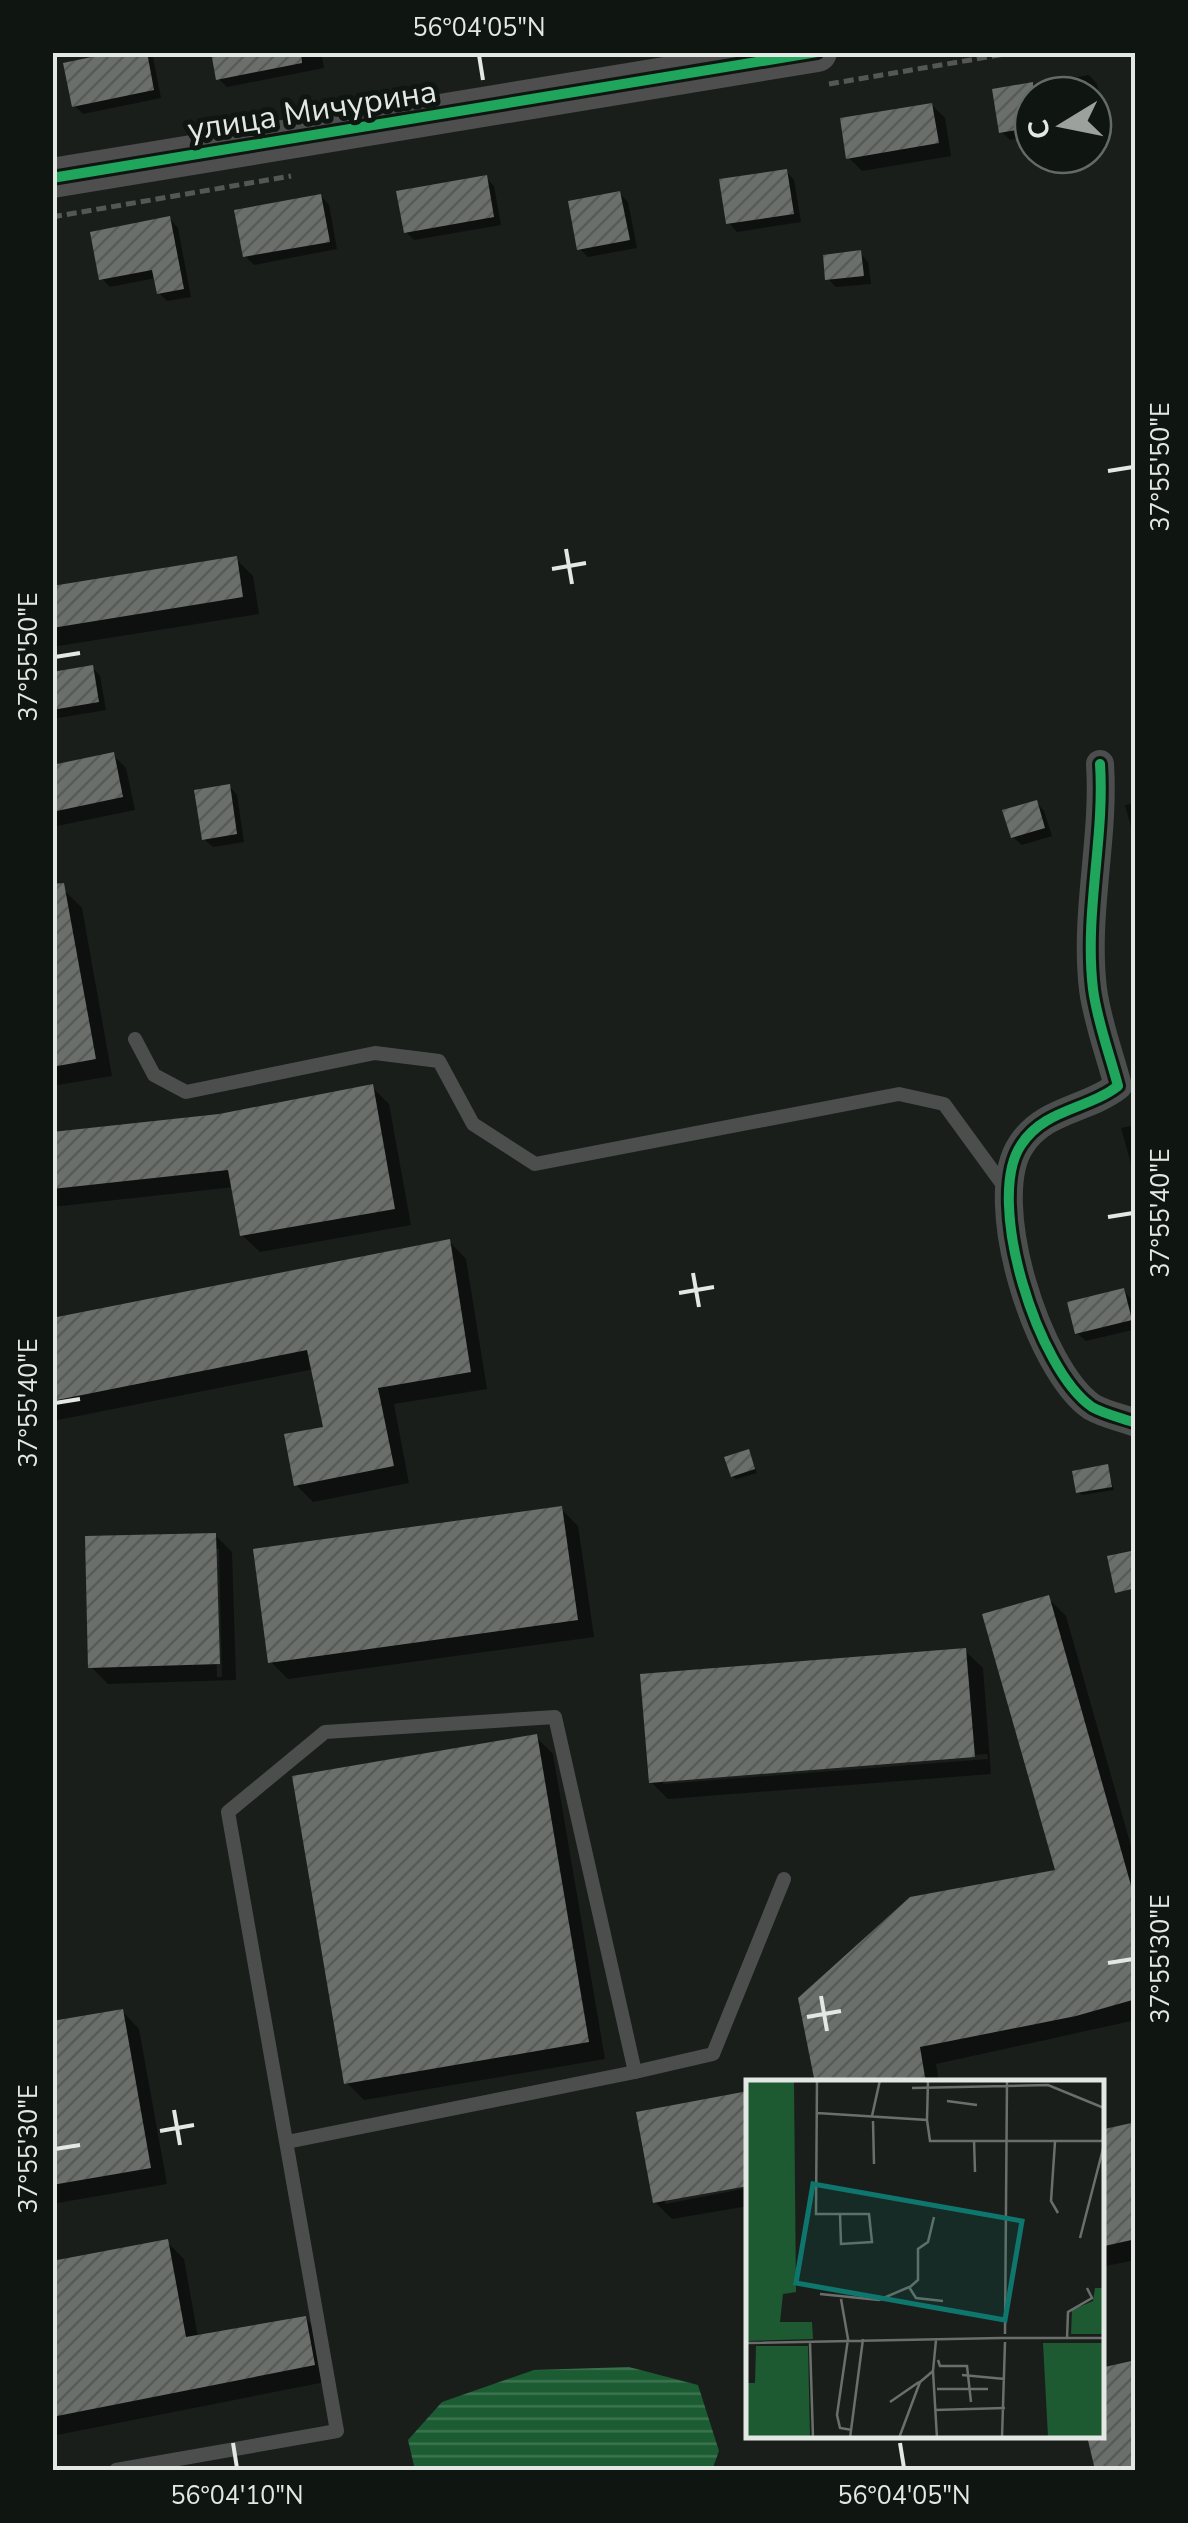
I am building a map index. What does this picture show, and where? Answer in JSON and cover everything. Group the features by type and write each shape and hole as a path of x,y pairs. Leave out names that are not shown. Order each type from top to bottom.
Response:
{"street":[{"name":"улица Мичурина","path":"52,178 817,52"},
{"path":"1100,764 1102,797 1095,833 1091,912 1093,990 1118,1086 1043,1120 1020,1145 1006,1190 1020,1270 1046,1350 1091,1406 1136,1423"}],"lane":[{"path":"135,1039 154,1075 186,1092 374,1054 439,1061 474,1124 535,1164 899,1094 944,1104 1006,1190"},
{"path":"116,2470 338,2430 228,1812 325,1732 555,1717 635,2072"},
{"path":"286,2142 713,2054 784,1879"}],"shaded area":[{"path":"629,2367 698,2385 719,2451 712,2470 415,2470 408,2440 442,2402 534,2370"}],"building":[{"path":"116,52 147,52 154,90 72,107 63,63"},
{"path":"211,52 301,52 302,63 216,80"},
{"path":"1013,85 1013,131 999,133 992,89"},
{"path":"932,103 939,143 846,159 840,118"},
{"path":"787,169 794,214 726,224 719,179"},
{"path":"487,175 494,217 404,233 396,191"},
{"path":"620,191 630,240 577,250 568,201"},
{"path":"321,194 330,242 243,257 234,210"},
{"path":"170,216 184,289 157,294 152,270 99,280 90,232"},
{"path":"861,250 864,276 825,280 823,255"},
{"path":"237,556 243,597 52,628 52,586"},
{"path":"93,665 99,702 52,710 52,672"},
{"path":"114,752 123,797 52,812 52,765"},
{"path":"230,784 237,834 202,840 194,790"},
{"path":"1037,800 1045,828 1011,838 1002,810"},
{"path":"64,883 96,1059 52,1067 52,884"},
{"path":"373,1084 395,1209 240,1236 228,1170 52,1189 52,1132 219,1114"},
{"path":"450,1239 471,1372 378,1388 394,1466 294,1486 284,1434 323,1427 307,1350 52,1401 52,1318"},
{"path":"1124,1288 1132,1320 1075,1334 1067,1302"},
{"path":"749,1449 755,1469 731,1477 724,1457"},
{"path":"1108,1464 1112,1487 1076,1493 1072,1471"},
{"path":"562,1506 578,1620 268,1663 253,1549"},
{"path":"216,1533 220,1664 88,1668 85,1536"},
{"path":"1136,1550 1136,1588 1115,1593 1107,1556"},
{"path":"1049,1595 1136,1903 1136,1999 1076,2016 920,2047 926,2080 814,2080 798,1998 910,1897 1055,1870 982,1614"},
{"path":"966,1648 975,1757 649,1783 640,1674"},
{"path":"537,1734 589,2042 344,2084 292,1776"},
{"path":"123,2009 151,2168 52,2185 52,2021"},
{"path":"746,2091 746,2186 653,2203 636,2112"},
{"path":"1136,2122 1136,2239 1103,2246 1103,2129"},
{"path":"168,2239 186,2337 306,2316 315,2365 52,2417 52,2261"},
{"path":"1136,2360 1136,2470 1095,2470 1087,2438 1103,2438 1103,2367"}],"cycle path":[{"path":"52,178 817,52"},
{"path":"1100,764 1091,961 1097,1013 1118,1086 1030,1133 1011,1171 1009,1204 1022,1283 1053,1358 1072,1387 1092,1407 1136,1423"}]}
